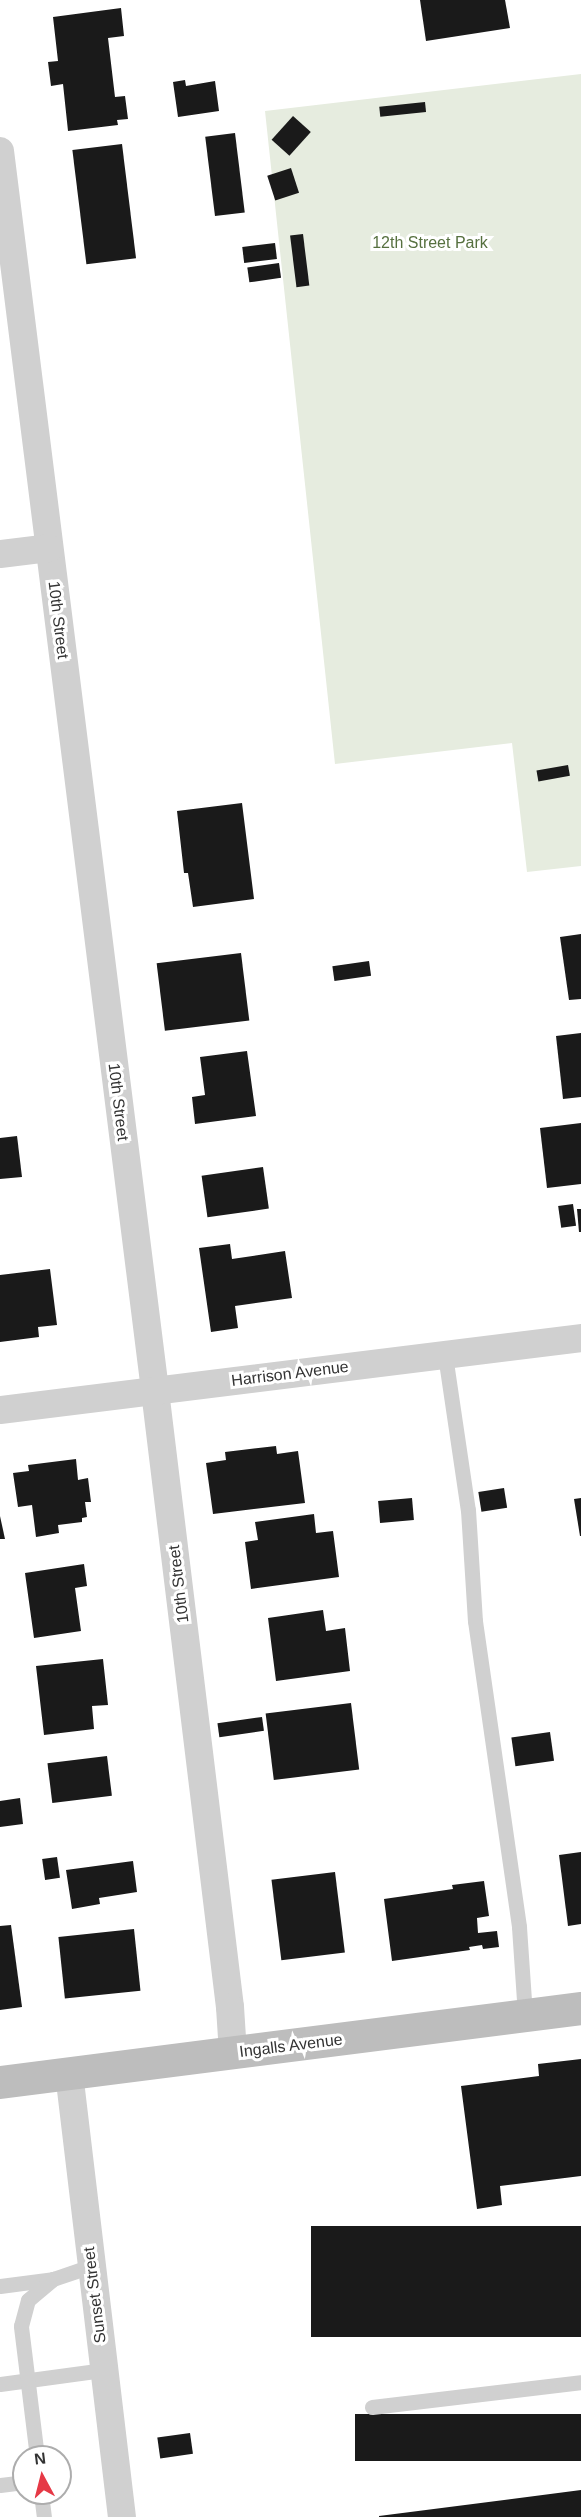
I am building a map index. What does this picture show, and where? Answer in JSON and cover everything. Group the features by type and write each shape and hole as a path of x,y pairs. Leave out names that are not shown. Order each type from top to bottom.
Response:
{"main road":[{"name":"Ingalls Avenue","path":"0,2082 581,2008"}],"street":[{"name":"10th Street","path":"0,151 229,1995 233,2053"},
{"path":"0,554 48,548"},
{"name":"Harrison Avenue","path":"0,1410 581,1338"},
{"name":"Sunset Street","path":"69,2073 122,2517"}],"lane":[{"path":"445,1355 468,1510 475,1621 519,1927 525,2015"},
{"path":"0,2286 53,2280 91,2266"},
{"path":"35,2445 21,2326 28,2300 53,2280"},
{"path":"0,2384 104,2370"},
{"path":"372,2408 581,2382"}],"green space":[{"name":"12th Street Park","path":"581,74 581,866 527,872 512,743 335,764 265,111"}],"building":[{"path":"420,0 505,0 510,28 426,41"},
{"path":"121,8 124,36 108,38 115,97 125,96 128,119 117,120 118,125 68,131 63,84 51,86 48,62 58,61 53,17"},
{"path":"185,80 186,86 215,81 219,111 178,117 173,82"},
{"path":"425,102 426,112 380,117 379,107"},
{"path":"293,116 311,132 289,156 272,140"},
{"path":"235,133 245,212 215,216 205,137"},
{"path":"122,144 136,258 86,264 72,150"},
{"path":"291,168 299,193 275,200 267,176"},
{"path":"303,234 309,286 296,287 290,236"},
{"path":"275,243 277,259 244,263 242,247"},
{"path":"279,263 281,278 249,282 247,267"},
{"path":"568,765 570,776 538,781 536,771"},
{"path":"242,803 254,899 193,907 188,873 184,873 177,811"},
{"path":"581,934 581,999 569,1000 560,937"},
{"path":"241,953 249,1020 165,1031 157,963"},
{"path":"369,961 371,976 334,981 332,966"},
{"path":"581,1033 581,1097 563,1099 556,1036"},
{"path":"247,1051 256,1116 195,1124 192,1097 205,1095 200,1057"},
{"path":"581,1123 581,1184 547,1188 540,1128"},
{"path":"17,1136 22,1177 0,1179 0,1138"},
{"path":"263,1167 269,1209 207,1217 202,1176"},
{"path":"573,1204 576,1226 561,1228 558,1206"},
{"path":"577,1209 581,1209 581,1232 579,1232"},
{"path":"230,1244 232,1259 285,1251 292,1298 235,1306 238,1328 211,1332 199,1248"},
{"path":"50,1269 57,1325 38,1327 39,1337 0,1342 0,1275"},
{"path":"276,1446 277,1454 298,1451 305,1503 213,1514 206,1463 226,1460 225,1452"},
{"path":"76,1459 78,1480 88,1478 91,1502 85,1502 87,1517 82,1518 82,1522 58,1525 59,1533 36,1537 32,1505 18,1507 13,1473 29,1471 28,1465"},
{"path":"504,1488 507,1508 481,1512 478,1492"},
{"path":"412,1498 414,1520 380,1523 378,1501"},
{"path":"581,1498 581,1536 580,1536 574,1499"},
{"path":"314,1514 316,1533 333,1531 339,1577 251,1589 245,1542 258,1540 255,1522"},
{"path":"0,1516 5,1539 0,1539"},
{"path":"84,1564 87,1586 75,1588 81,1631 34,1638 25,1573"},
{"path":"323,1610 326,1631 345,1628 350,1671 276,1681 268,1618"},
{"path":"103,1659 108,1705 92,1706 94,1729 44,1735 36,1666"},
{"path":"351,1703 359,1770 274,1780 266,1713"},
{"path":"262,1717 264,1731 219,1737 217,1723"},
{"path":"550,1732 554,1761 515,1766 511,1737"},
{"path":"107,1756 112,1796 52,1803 47,1763"},
{"path":"20,1798 23,1824 0,1827 0,1801"},
{"path":"581,1852 581,1924 568,1926 559,1855"},
{"path":"57,1857 60,1878 45,1880 42,1859"},
{"path":"133,1861 137,1892 99,1898 100,1904 72,1909 66,1870"},
{"path":"335,1872 345,1952 281,1960 271,1880"},
{"path":"484,1881 489,1916 477,1918 478,1933 497,1931 499,1947 483,1949 482,1945 469,1947 470,1950 392,1961 384,1899 453,1889 452,1885"},
{"path":"11,1925 22,2007 0,2010 0,1926"},
{"path":"134,1929 140,1991 65,1999 58,1937"},
{"path":"581,2059 581,2176 500,2186 502,2205 477,2209 461,2086 539,2076 538,2064"},
{"path":"311,2226 581,2226 581,2337 311,2337"},
{"path":"355,2414 581,2414 581,2461 355,2461"},
{"path":"190,2433 193,2454 160,2458 157,2438"},
{"path":"581,2490 581,2517 379,2517 379,2516"}]}
